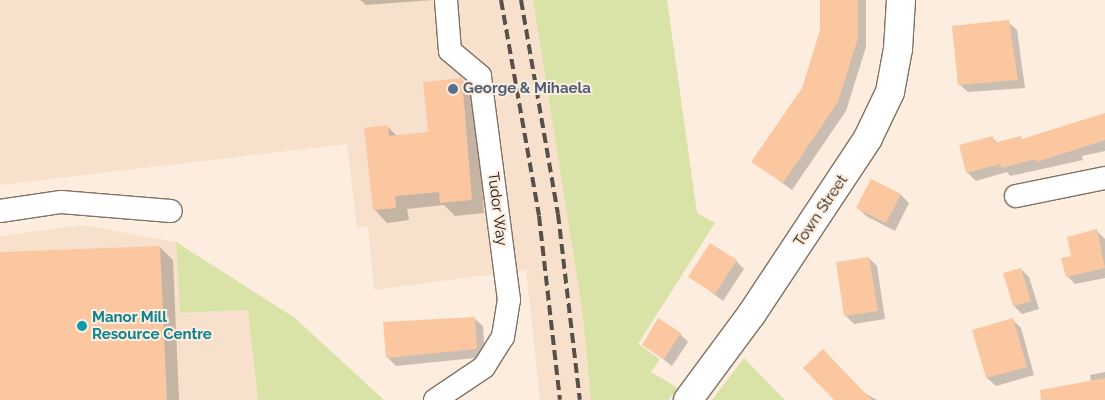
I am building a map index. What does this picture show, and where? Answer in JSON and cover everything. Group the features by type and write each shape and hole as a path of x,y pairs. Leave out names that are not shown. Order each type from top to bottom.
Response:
{"street":[{"name":"Tudor Way","path":"435,400 484,367 503,337 509,300 480,76 450,51 446,0"},
{"name":"Town Street","path":"688,400 751,315 868,138 890,92 898,49 901,0"},
{"path":"1016,196 1105,178"},
{"path":"0,211 60,202 171,211"}],"shaded area":[{"path":"0,0 533,0 582,309 591,400 540,400 526,270 374,290 368,227 357,228 347,144 0,185"},
{"name":"Manor Mill Resource Centre","path":"83,225 176,242 180,313 248,310 258,400 0,400 0,236"}],"green space":[{"path":"533,0 667,0 697,213 715,223 638,344 660,359 651,372 678,388 668,400 591,400 582,309"},
{"path":"176,242 295,318 384,400 258,400 248,310 180,313"},
{"path":"744,358 785,400 712,400"}],"building":[{"path":"820,0 858,0 858,38 838,102 783,183 751,162 802,88 820,30"},
{"path":"1009,20 1018,80 958,85 952,26"},
{"path":"462,78 472,200 440,203 439,192 395,196 396,208 373,210 364,128 388,125 389,136 428,132 423,82"},
{"path":"1105,113 1105,140 1037,162 1036,159 1001,168 1000,164 966,173 959,145 993,136 994,143 1021,136 1022,139"},
{"path":"871,179 901,194 886,223 856,208"},
{"path":"1097,229 1105,268 1066,277 1061,258 1071,256 1067,237"},
{"path":"710,243 737,260 715,294 688,277"},
{"name":"Manor Mill Resource Centre","path":"160,246 167,400 0,400 0,252"},
{"path":"869,257 878,311 844,316 836,262"},
{"path":"1021,268 1031,301 1013,306 1003,273"},
{"path":"475,317 477,349 386,358 383,322"},
{"path":"658,318 681,333 664,359 642,345"},
{"path":"1013,318 1027,367 986,378 972,330"},
{"path":"823,349 872,400 834,400 803,368"},
{"path":"1105,378 1105,400 1041,400 1040,390"}],"railway":[{"path":"501,0 539,216 560,400"},
{"path":"521,0 558,214 580,400"}],"place":[{"name":"George & Mihaela","path":"453,89"},
{"name":"Manor Mill Resource Centre","path":"82,326"}]}
